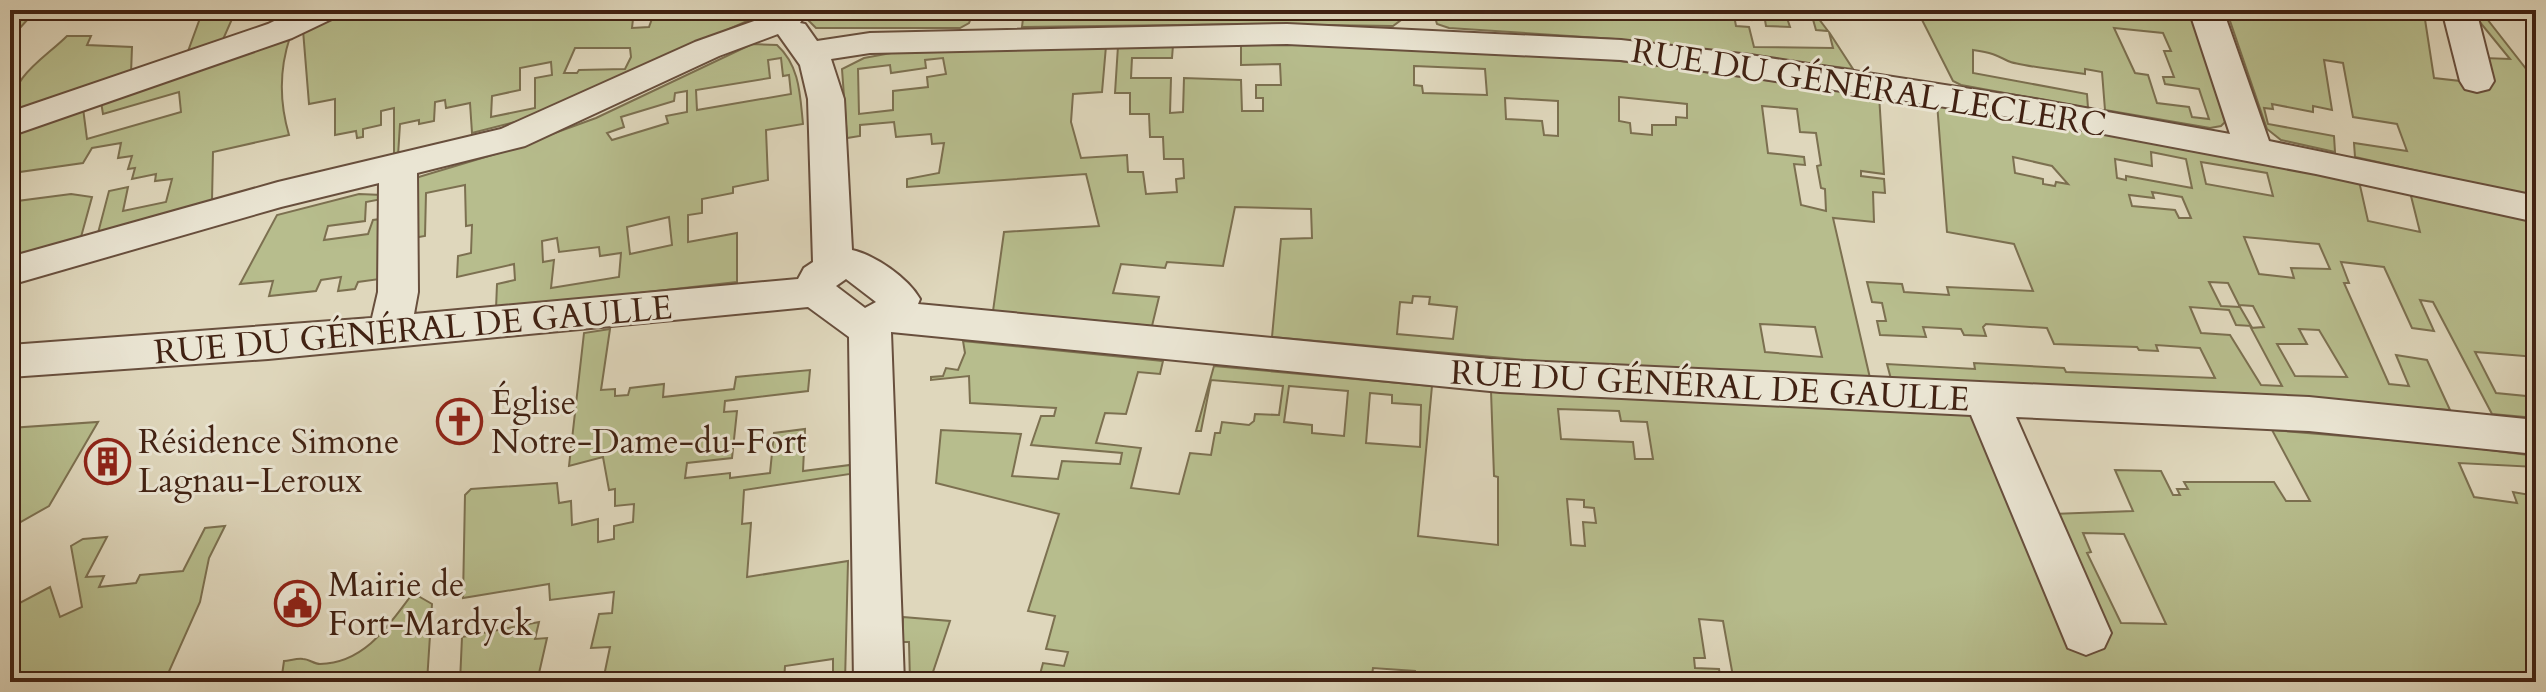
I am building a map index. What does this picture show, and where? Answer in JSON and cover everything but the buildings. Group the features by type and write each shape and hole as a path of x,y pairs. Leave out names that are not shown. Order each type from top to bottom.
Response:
{"street":[{"path":"10,124 280,31 324,10"},
{"path":"2206,10 2253,149"},
{"path":"2459,10 2477,81"},
{"path":"10,271 278,195 494,144 530,132 782,15 810,52 820,72 826,99 824,281"},
{"name":"RUE DU GÉNÉRAL LECLERC","path":"810,52 987,24 1264,34 1420,24 1719,61 2013,106 2253,149 2536,209"},
{"path":"389,332 398,292 398,167"},
{"name":"RUE DU GÉNÉRAL DE GAULLE","path":"10,361 121,356 389,332 824,281 857,324 878,320 1500,376 2340,416 2536,437"},
{"path":"878,320 879,682"},
{"path":"1987,400 2086,633"}],"green space":[{"path":"10,10 76,10 70,18 28,19 10,39"},
{"path":"203,10 236,10 221,44 187,54"},
{"path":"342,10 390,10 392,14 408,10 634,10 632,28 649,27 653,16 674,14 675,10 755,10 757,14 530,118 472,133 470,103 446,108 445,100 435,102 434,121 400,124 398,156 394,157 394,108 381,111 381,125 363,129 363,137 357,138 356,131 335,135 335,99 309,104 303,30","holes":["575,48 630,48 631,57 625,69 564,73","551,62 552,75 535,78 535,108 491,117 492,96 520,90 520,68"]},
{"path":"798,10 974,10 969,23 960,28 816,28"},
{"path":"1024,10 1030,10 1029,20 1076,19 1077,10 1398,10 1401,20 1393,26 1022,27"},
{"path":"1433,10 1733,10 1736,26 1749,27 1754,47 1833,48 1829,32 1853,69 1615,39 1449,28 1437,24"},
{"path":"1746,10 1812,10 1828,31 1816,30 1812,16 1785,12 1790,27 1766,26 1764,14 1750,14 1751,20 1747,19"},
{"path":"1917,10 2191,10 2225,122 2210,128 2105,110 2102,72 2085,69 2085,74 2033,67 1973,50 1973,73 2087,94 2088,108 1953,81","holes":["2114,28 2163,33 2171,51 2164,51 2174,77 2163,77 2165,84 2199,89 2209,119 2192,117 2189,107 2157,103 2148,75 2135,73"]},
{"path":"2284,10 2444,10 2449,17 2424,13 2434,78 2488,84 2484,58 2510,59 2470,10 2480,10 2527,70 2536,70 2536,197 2355,157 2354,143 2407,151 2397,124 2353,117 2343,63 2324,60 2332,110 2313,106 2313,112 2272,104 2273,109 2264,108 2268,124 2334,136 2335,152 2281,140 2267,129 2229,18 2288,20"},
{"path":"67,36 91,36 87,45 132,47 131,74 10,114 16,89 22,79"},
{"path":"290,37 282,86 283,110 289,135 213,152 212,201 98,233 109,191 128,187 123,211 166,202 172,179 155,181 156,174 132,179 135,168 128,169 132,156 118,158 121,143 92,148 83,163 20,172 14,184 10,184 10,133 83,108 87,139 181,112 179,92 103,114 101,102"},
{"path":"752,44 777,45 785,53 798,82 803,124 766,130 768,180 733,187 733,193 702,199 702,213 688,215 688,242 737,233 737,282 496,309 497,284 515,280 514,264 457,277 458,256 471,253 472,225 466,226 465,185 426,193 425,236 413,238 412,179 502,152 596,118","holes":["781,58 783,76 789,75 791,94 697,110 696,90 770,78 768,60","687,91 687,112 666,116 668,123 612,140 607,133 624,127 621,117 674,101 675,93","669,217 672,245 630,254 627,227","557,238 559,252 599,247 600,256 621,253 619,277 551,288 554,260 543,262 542,241"]},
{"path":"1241,44 1566,54 1879,95 1884,174 1861,171 1861,176 1884,179 1885,193 1873,192 1874,222 1833,218 1870,378 1592,366 1272,337 1281,239 1312,238 1311,209 1235,207 1223,266 1167,262 1165,268 1121,264 1113,293 1159,297 1152,326 993,311 1004,232 1099,226 1086,174 907,187 907,179 939,173 944,143 932,144 931,134 896,137 894,122 860,125 860,136 847,138 842,69 864,58 891,53 1106,46 1102,92 1073,94 1071,122 1081,158 1127,155 1128,172 1143,172 1146,194 1177,192 1176,179 1184,178 1183,159 1164,159 1163,137 1150,137 1149,114 1130,114 1130,93 1115,93 1118,46 1173,45 1172,58 1132,58 1131,78 1171,78 1170,113 1183,112 1184,78 1241,80 1242,111 1263,111 1263,98 1256,98 1256,85 1281,85 1280,64 1241,65","holes":["943,58 946,74 927,77 928,87 893,91 893,110 859,114 858,69 890,65 891,73 926,68 925,60","1414,66 1485,69 1487,95 1423,93 1422,86 1414,85","1619,97 1687,104 1687,118 1676,117 1676,125 1652,125 1652,135 1631,133 1630,123 1619,121","1505,98 1558,101 1558,136 1544,135 1542,121 1506,119","1762,106 1797,109 1800,132 1816,133 1821,165 1817,166 1821,188 1825,189 1826,211 1801,205 1794,164 1805,165 1804,157 1768,153","1413,296 1430,297 1429,304 1457,307 1453,339 1397,334 1400,302 1412,303","1760,324 1815,327 1822,357 1765,352"]},
{"path":"1937,103 2359,181 2368,221 2420,232 2410,192 2536,221 2536,357 2475,352 2496,393 2536,397 2536,418 2492,414 2433,302 2420,300 2434,331 2412,328 2384,267 2341,262 2349,283 2344,283 2389,384 2409,386 2396,355 2427,360 2450,410 2288,398 1891,379 1887,364 1975,369 1974,363 2064,368 2066,372 2215,378 2200,348 2156,345 2158,351 2139,350 2137,347 2054,344 2047,328 1986,324 1983,327 1986,336 1964,335 1961,329 1923,327 1926,337 1880,335 1877,321 1886,321 1882,303 1872,302 1867,282 1902,284 1904,292 1949,295 1947,287 2033,291 2014,244 1947,232","holes":["2151,152 2186,159 2192,188 2126,176 2126,180 2117,178 2115,159 2152,166","2013,157 2052,166 2068,184 2043,184 2043,179 2015,173","2201,162 2267,173 2273,196 2206,184","2152,192 2182,197 2191,218 2179,218 2175,210 2132,206 2129,195 2154,198","2244,237 2319,244 2330,269 2291,268 2294,278 2259,274","2209,282 2228,283 2239,305 2253,306 2264,327 2251,328 2282,386 2261,385 2230,335 2201,333 2190,307 2229,310 2236,325 2251,326 2240,307 2221,306","2299,329 2319,330 2347,377 2295,376 2277,344 2307,344"]},
{"path":"71,194 92,197 81,237 10,259 10,202"},
{"path":"359,194 382,195 382,199 366,202 365,221 328,226 324,240 368,234 373,220 381,219 380,279 358,282 355,289 338,291 341,277 321,280 316,291 269,296 273,281 240,284 277,215"},
{"path":"610,329 601,390 615,389 615,396 628,395 630,388 664,384 663,397 734,389 736,377 810,370 808,391 725,401 724,412 737,411 732,458 687,463 685,478 730,473 730,478 770,473 774,433 805,429 803,471 850,465 850,474 744,490 742,524 751,523 747,577 848,561 845,682 833,682 833,659 785,666 784,682 683,682 682,673 653,682 584,682 585,679 604,676 610,647 591,648 599,614 612,613 614,592 550,600 549,584 463,598 465,495 471,489 557,483 559,503 571,501 572,525 598,519 598,542 614,539 614,526 633,522 634,504 615,506 615,489 609,490 603,457 569,466 584,333"},
{"path":"963,341 1163,361 1160,374 1138,372 1126,414 1105,413 1096,443 1141,448 1131,488 1179,494 1190,453 1211,455 1215,433 1220,433 1222,422 1249,425 1254,421 1255,414 1279,415 1283,386 1211,380 1201,431 1196,431 1214,366 1432,386 1418,536 1498,545 1498,477 1494,476 1491,391 1978,415 2052,514 2133,511 2115,470 2161,471 2173,495 2180,495 2177,489 2188,489 2184,482 2274,482 2286,501 2310,501 2272,430 2451,445 2536,456 2536,467 2459,463 2474,497 2517,503 2513,492 2536,496 2536,682 1734,682 1723,621 1699,619 1705,658 1694,658 1695,668 1719,669 1721,682 1415,682 1415,671 1373,668 1371,682 1308,677 1307,682 1053,682 1039,678 1043,663 1064,666 1068,652 1046,649 1055,616 1028,611 1059,514 936,483 941,430 1021,434 1012,476 1058,479 1062,461 1120,464 1122,453 1031,445 1041,416 1054,416 1056,408 970,403 969,376 931,380 931,377 943,376 946,368 958,370 965,353","holes":["1289,386 1348,391 1344,436 1312,433 1312,425 1284,422","1370,393 1392,395 1392,403 1421,405 1420,447 1366,443","1558,409 1619,411 1621,421 1647,422 1653,459 1635,459 1633,442 1561,439","1567,499 1584,500 1584,507 1594,508 1596,523 1583,522 1585,546 1571,545","2083,533 2124,534 2166,624 2121,623 2087,553 2091,552"]},
{"path":"98,422 49,506 10,528 10,428"},
{"path":"225,526 209,558 200,602 167,676 143,682 80,682 77,674 53,679 52,682 10,682 10,608 50,587 60,617 82,607 71,546 83,539 107,537 86,577 104,576 99,587 136,583 140,575 183,571 205,528"},
{"path":"413,593 432,604 427,682 281,682 284,661 336,662 363,650 385,629"},
{"path":"903,617 950,621 932,675 948,677 947,682 910,682 909,642 902,642"},
{"path":"539,622 535,639 547,638 537,682 460,682 462,637"}],"place":[{"name":"Église Notre-Dame-du-Fort","path":"460,422"},
{"name":"Résidence Simone Lagnau-Leroux","path":"107,461"},
{"name":"Mairie de Fort-Mardyck","path":"297,604"}]}
